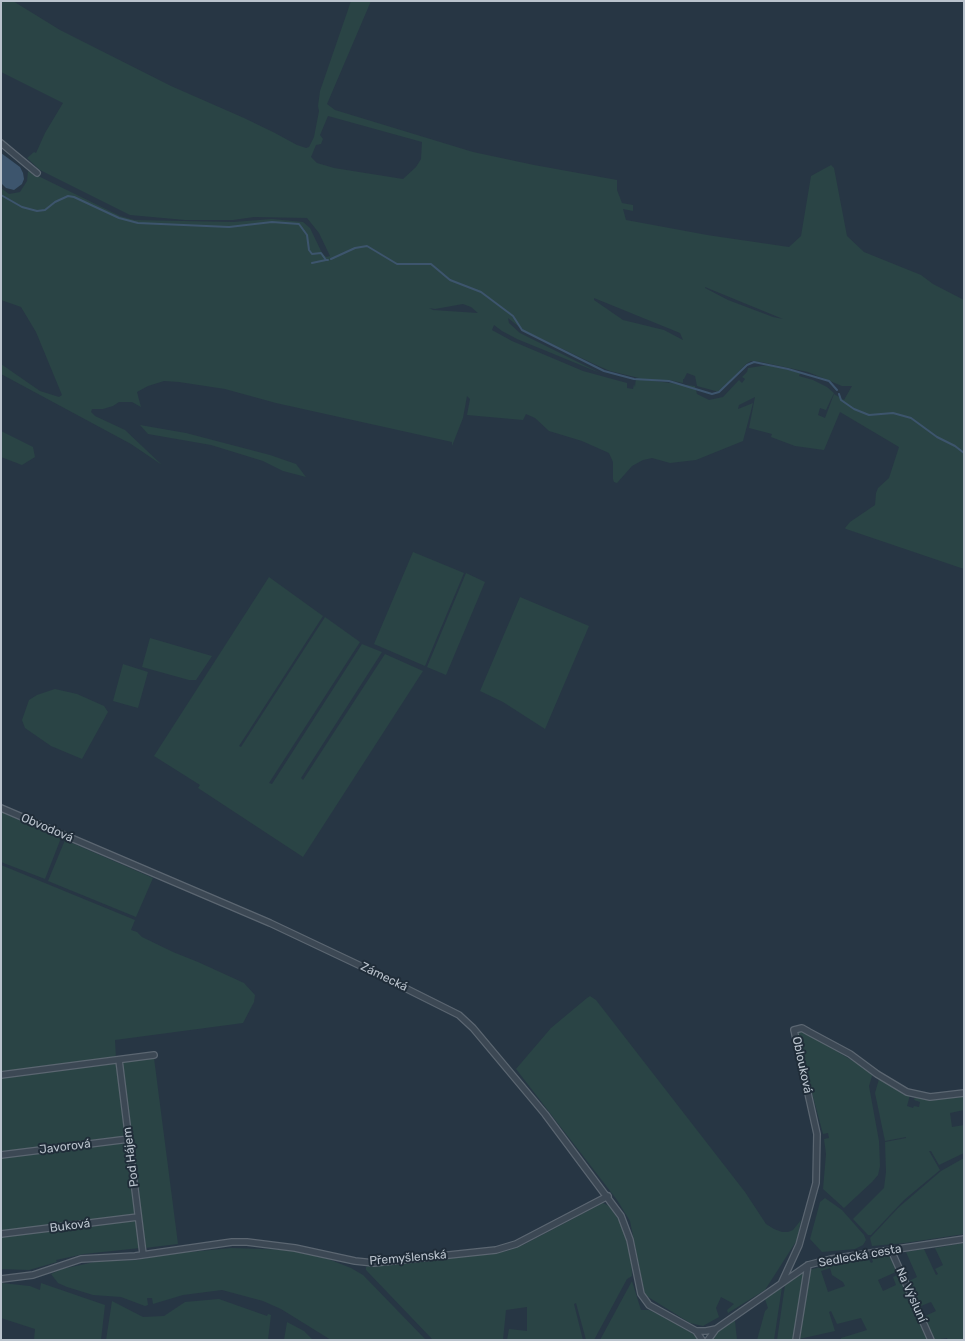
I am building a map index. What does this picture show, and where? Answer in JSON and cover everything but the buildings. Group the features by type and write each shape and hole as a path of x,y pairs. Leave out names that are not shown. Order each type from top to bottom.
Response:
{"street":[{"path":"1,143 37,173"},
{"name":"Obvodová","path":"1,808 94,847"},
{"name":"Zámecká","path":"94,847 270,923 459,1015 545,1114 608,1196"},
{"name":"Oblouková","path":"782,1282 799,1245 816,1183 816,1134 794,1030 802,1028 850,1054 877,1074 907,1092 930,1097 964,1094"},
{"path":"1,1075 154,1055"},
{"name":"Pod Hájem","path":"119,1060 143,1254"},
{"name":"Javorová","path":"1,1155 129,1139"},
{"path":"608,1196 625,1224 641,1294 649,1305 696,1331 706,1332 716,1328"},
{"name":"Přemyšlenská","path":"2,1277 34,1275 81,1259 143,1254 232,1242 295,1248 355,1262 374,1263 496,1250 516,1244 608,1196"},
{"name":"Buková","path":"1,1234 138,1217"},
{"name":"Sedlecká cesta","path":"716,1328 808,1265 831,1259 964,1239"},
{"name":"Na Výsluní","path":"891,1250 931,1340"},
{"path":"796,1340 808,1265"},
{"path":"708,1340 716,1328"},
{"path":"696,1331 702,1340"}],"green space":[{"path":"1,1 13,1 60,30 171,86 306,148 309,147 314,137 319,111 320,91 351,1 371,1 327,104 335,110 473,152 617,180 617,190 622,203 633,205 633,211 623,209 626,220 707,235 789,247 801,236 811,176 831,165 834,168 847,236 864,252 921,275 933,284 964,300 964,569 845,528 850,522 875,505 878,488 889,478 899,447 840,412 824,450 795,446 771,437 772,434 749,428 755,397 739,405 738,409 753,403 743,441 696,460 670,463 652,458 643,460 632,466 617,483 613,479 613,462 609,453 582,441 549,431 535,418 526,414 523,420 467,415 470,399 467,396 463,418 452,446 452,442 276,403 225,389 179,382 164,381 137,392 141,407 132,402 119,402 103,409 92,409 91,412 95,416 125,430 162,465 131,444 1,374 1,364 40,391 59,397 62,395 36,332 21,307 1,300 1,188 9,194 20,192 27,181 28,171 120,216 134,220 233,222 272,219 303,222 310,228 322,253 326,257 330,256 319,233 307,218 254,217 233,220 185,220 130,215 40,170 27,158 34,152 36,153 45,133 63,103 1,72","holes":["328,116 422,142 421,159 416,167 403,179 334,168 317,163 311,157 316,145 321,144 323,139 320,135","705,287 783,319 728,300","594,298 680,333 683,340 664,330 623,320 594,300","463,304 471,307 478,313 433,310 429,308 435,309","508,318 523,330 594,364 610,371 639,378 636,378 633,389 627,388 627,383 583,371 512,341 492,330 494,325 517,339 600,373 520,333 509,323","751,361 808,372 842,386 852,386 844,400 834,394 825,418 818,415 820,408 826,410 834,393 813,380 799,376 800,373 768,365 748,368 742,377 745,379 742,383 739,380 723,397 709,400 697,394 695,386 646,380 669,380 683,383 687,373 695,376 697,386 719,392"]},
{"path":"140,425 186,433 270,455 296,464 306,477 283,471 263,461 211,445 148,434"},
{"path":"1,431 33,447 35,457 22,465 1,457"},
{"path":"413,552 464,573 425,666 374,644"},
{"path":"466,573 485,582 446,675 427,667"},
{"path":"269,577 323,616 239,746 241,747 325,617 360,642 269,783 272,784 362,644 382,652 301,778 303,780 385,654 423,671 303,857 198,788 200,785 154,756"},
{"path":"520,597 589,626 545,729 503,702 480,691"},
{"path":"150,638 212,656 196,680 189,680 142,667"},
{"path":"123,664 148,672 138,708 113,701"},
{"path":"55,689 77,694 104,706 108,712 82,759 51,746 25,728 22,720 29,700"},
{"path":"1,812 61,838 45,879 1,862"},
{"path":"65,840 153,878 136,917 48,881"},
{"path":"1,865 135,920 131,930 137,932 142,937 244,983 255,995 254,1002 243,1023 115,1040 116,1058 1,1072"},
{"path":"590,996 596,1000 745,1192 766,1224 782,1232 788,1232 793,1230 801,1220 797,1240 765,1290 728,1313 727,1310 734,1304 721,1297 716,1308 719,1317 703,1326 690,1323 645,1295 630,1221 617,1200 516,1069 551,1028"},
{"path":"803,1031 873,1073 869,1086 879,1141 880,1166 878,1175 872,1182 844,1208 823,1189 826,1154 824,1139 829,1138 828,1133 823,1134 796,1033"},
{"path":"154,1058 178,1244 145,1248 122,1062"},
{"path":"116,1063 126,1136 1,1152 1,1078"},
{"path":"879,1079 910,1095 907,1106 913,1108 914,1106 919,1107 920,1102 914,1100 915,1097 927,1100 964,1095 964,1110 950,1113 952,1127 964,1125 964,1153 939,1165 931,1151 929,1151 940,1170 904,1200 871,1235 868,1235 853,1219 884,1188 886,1172 885,1142 906,1138 885,1141 875,1093"},
{"path":"126,1142 136,1215 1,1232 1,1158"},
{"path":"964,1158 964,1234 872,1246 870,1238 898,1208 941,1171"},
{"path":"825,1198 842,1210 864,1235 866,1240 863,1245 855,1249 822,1252 810,1239 820,1202"},
{"path":"603,1203 609,1206 621,1223 631,1254 632,1276 627,1279 594,1340 586,1340 576,1303 574,1304 583,1340 507,1340 509,1329 527,1331 527,1307 506,1310 503,1340 433,1340 366,1270 366,1267 369,1266 456,1255 486,1255 507,1251 525,1244"},
{"path":"136,1220 140,1248 84,1254 56,1260 57,1262 29,1270 1,1269 1,1237"},
{"path":"964,1243 964,1340 948,1340 947,1338 933,1340 923,1317 936,1311 931,1302 921,1306 922,1309 920,1310 907,1282 917,1277 906,1252 924,1249 936,1275 938,1274 935,1269 943,1265 935,1248"},
{"path":"231,1248 292,1250 318,1255 351,1268 363,1275 426,1340 331,1340 281,1309 263,1301 222,1290 183,1295 153,1304 152,1298 147,1298 148,1305 145,1306 121,1297 93,1295 67,1287 58,1283 51,1274 62,1269 99,1261 137,1260 189,1249 190,1252"},
{"path":"888,1255 891,1257 898,1271 878,1280 883,1291 896,1285 893,1277 899,1274 928,1340 841,1340 841,1338 867,1330 861,1318 837,1324 831,1311 829,1312 835,1331 799,1339 810,1270 833,1263 868,1258 871,1263 873,1262 871,1257","holes":["830,1268 832,1275 843,1282 845,1286 828,1292 821,1271"]},
{"path":"805,1272 794,1340 777,1340 785,1285"},
{"path":"632,1281 641,1310 649,1310 658,1314 697,1336 698,1340 600,1340"},
{"path":"1,1283 30,1286 40,1290 41,1283 105,1305 101,1340 34,1340 35,1329 1,1318"},
{"path":"782,1287 774,1340 757,1340 765,1311 768,1308 765,1299"},
{"path":"219,1299 267,1316 268,1314 271,1315 268,1340 106,1340 112,1301 143,1317 164,1316 185,1302"},
{"path":"733,1319 735,1321 737,1340 711,1340 717,1331"},
{"path":"287,1322 304,1331 313,1340 284,1340"}],"water":[{"path":"1,153 20,167 23,173 24,179 22,184 14,190 6,188 1,183"}],"waterway":[{"path":"1,195 22,207 37,211 45,210 55,202 68,196 74,197 119,218 138,223 229,227 272,222 299,224 307,235 309,250 312,254 321,253 328,260"},
{"path":"331,259 355,248 367,246 397,264 431,264 450,280 481,292 513,316 522,330 604,371 634,379 669,381 712,394 719,392 747,365 754,362 788,369 829,381 837,390"},
{"path":"312,263 326,260"},
{"path":"839,394 841,400 854,409 869,415 893,413 911,418 937,437 964,453"}]}
